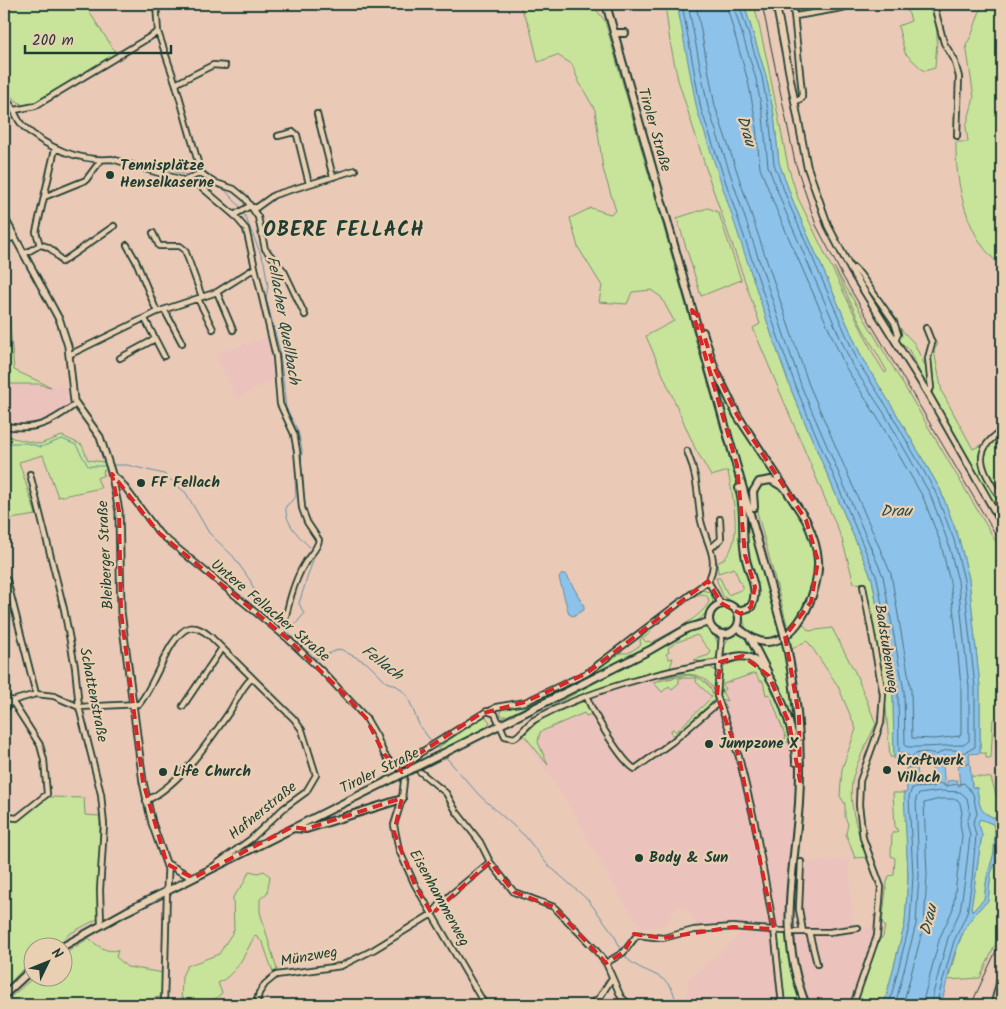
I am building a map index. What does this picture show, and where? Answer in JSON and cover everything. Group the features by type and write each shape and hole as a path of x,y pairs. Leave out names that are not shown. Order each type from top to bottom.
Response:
{"main road":[{"name":"Tiroler Straße","path":"606,4 692,310"},
{"path":"776,4 813,186 828,226 851,270 927,392 1002,524"},
{"path":"614,34 624,32"},
{"name":"Bleiberger Straße","path":"4,217 60,321 69,356 76,404 97,432 103,444 111,472 119,511 121,612 133,705 146,801 167,864 167,890"},
{"path":"692,310 779,614 788,652 799,716 800,781 788,916 790,944 796,974 806,1005"},
{"path":"692,310 698,316 714,367 737,415 806,520 816,547 818,561 815,589 804,614 783,636 769,642 750,637 738,628"},
{"path":"737,465 736,478 744,513 745,555 755,595 751,607 738,612"},
{"path":"756,532 752,492 759,482 764,480 776,482 792,498"},
{"path":"722,604 732,606 738,612 740,619 738,628 733,632 722,635 714,631 709,622 713,609 722,604"},
{"name":"Tiroler Straße","path":"72,941 167,890 499,726 650,650 688,628 709,622"},
{"path":"750,637 760,654 789,722 800,781"},
{"path":"720,662 743,656 751,659 769,676"},
{"path":"292,828 306,829 402,798"},
{"path":"167,864 192,878"},
{"path":"994,1005 1002,974"},
{"path":"4,995 22,978"}],"street":[{"path":"156,4 158,32 176,85 199,174 213,182 234,189 245,198 245,209"},
{"path":"793,4 796,16 802,93 802,98 795,102"},
{"path":"796,16 855,4"},
{"path":"931,4 935,10 944,43 954,59 959,77 956,136"},
{"path":"15,110 35,106 158,32"},
{"path":"176,85 213,65 225,66"},
{"path":"4,97 15,110 21,125 55,149 100,160 112,159 188,179 208,191 246,229 276,357 280,404 294,434 298,451 302,508 307,522 319,540 318,547 304,563 292,593 282,630"},
{"path":"318,114 333,177"},
{"path":"278,136 294,132 297,135 309,184"},
{"path":"40,245 36,232 55,149"},
{"path":"44,197 86,180 100,160"},
{"path":"234,215 245,209 256,208 274,195 355,170"},
{"path":"188,179 199,174"},
{"path":"245,209 258,217 265,249 284,271 306,315"},
{"path":"24,254 40,245 50,247 62,262 114,226"},
{"path":"153,233 159,246 180,246 185,250 200,298 213,329"},
{"path":"4,242 14,236"},
{"path":"127,245 136,261 157,312"},
{"path":"69,356 157,312 216,292 255,268"},
{"path":"216,292 232,330"},
{"path":"165,310 182,343"},
{"path":"145,319 164,356"},
{"path":"926,328 932,343 928,358 931,388 927,392"},
{"path":"120,358 155,339"},
{"path":"4,426 38,427 55,419 76,404"},
{"path":"1002,431 987,441 983,447 981,462 986,475 1002,501"},
{"path":"686,451 698,482 700,515 712,547 714,565 708,581 722,604"},
{"name":"Untere Fellacher Straße","path":"111,472 121,482 159,533 282,630 366,718 384,754 398,769 405,772"},
{"name":"Schattenstraße","path":"30,474 64,609 75,667 79,707 101,794 104,825 100,890 101,924"},
{"path":"712,547 721,539 720,519"},
{"path":"4,578 7,580 16,610 36,694"},
{"name":"Eisenhammerweg","path":"485,1005 415,886 399,850 394,832 402,798 405,772 420,753 438,744 480,714 496,707 525,702 587,673 708,581"},
{"name":"Badstubenweg","path":"853,1005 877,936 881,887 863,838 859,805 860,781 881,723 883,694 863,586"},
{"name":"Hafnerstraße","path":"133,705 141,702 170,645 186,629 196,628 204,632 222,648 298,724 316,775 306,792 284,808 251,839 210,869"},
{"path":"722,635 718,687 720,702 739,757 759,843 774,929 782,1005"},
{"path":"183,706 222,648"},
{"path":"490,711 495,714 505,736 514,738 535,720 587,697 628,682 720,662"},
{"path":"146,801 158,794 184,770 251,679"},
{"path":"4,710 12,701 36,694 54,696 79,707 133,705"},
{"path":"4,697 12,701 40,745 44,760 47,794 17,818 8,817 4,813"},
{"path":"587,697 623,759 635,769 672,742 720,702"},
{"path":"410,764 446,793 456,811 480,842 490,862 514,892 554,907 582,934 606,963 621,997 630,1005"},
{"name":"Münzweg","path":"256,1005 264,984 276,975 341,966 373,950 432,914 443,901 490,862"},
{"path":"801,862 799,909 803,932"},
{"path":"164,1005 167,890"},
{"path":"606,963 622,953 637,936 657,938 694,930 733,927 784,931"},
{"path":"794,932 829,932 858,928"},
{"path":"810,932 817,964"},
{"path":"591,1005 600,997 612,978"}],"highlighted area":[{"path":"692,310 698,316 714,367 737,415 806,520 818,561 811,602 785,636 799,716 800,781 789,723 769,676 743,656 720,662 717,696 739,757 774,929 733,927 663,938 634,934 624,952 606,963 554,907 514,892 490,862 432,914 415,885 394,832 402,798 306,829 292,827 193,878 167,864 143,782 121,612 119,511 112,474 159,533 288,639 346,696 366,718 384,754 402,772 420,753 480,714 525,702 587,673 708,581 721,603 741,614 751,607 755,587 745,555 737,465"}],"shaded area":[{"path":"269,336 275,363 275,379 237,399 215,354"},
{"path":"4,383 38,384 51,387 65,383 66,409 42,427 14,431 10,437 4,436"},
{"path":"750,665 764,676 788,728 795,763 792,862 849,859 853,931 878,925 878,941 856,1005 803,1005 790,930 698,928 687,909 677,907 664,926 641,928 612,883 568,804 522,736 527,729 540,719 612,690 710,666"},
{"path":"747,929 771,932 779,1005 688,1005 686,994 688,979"}],"green space":[{"path":"4,4 84,4 116,53 33,105 25,107 4,91"},
{"path":"519,4 592,4 605,21 737,485 754,594 749,605 743,608 723,596 716,578 720,578 728,595 743,589 734,568 718,573 717,563 726,557 732,547 735,535 734,507 728,471 711,476 695,448 646,336 674,321 661,297 651,290 632,292 627,304 599,302 602,286 578,247 570,218 591,208 610,214 616,211 603,169 595,110 578,80 572,64 557,55 538,62 530,28"},
{"path":"665,4 677,4 729,204 792,392 872,579 893,693 894,757 890,757 886,708 864,584 854,583 842,539 753,328 760,324 711,184 678,80"},
{"path":"744,4 754,4 788,166 798,198 875,357 885,373 887,371 862,327 834,267 1002,552 1002,757 996,744 996,720 993,719 991,758 986,758 986,753 980,753 980,686 969,579 959,539 940,489 863,360 794,204 779,163 774,115 766,76"},
{"path":"902,4 926,4 931,11 937,34 935,68 924,71 905,53 898,26 911,21 909,14"},
{"path":"983,4 1002,4 1002,266 980,242 972,227 961,193 956,158 956,142 968,142 966,127 974,98 966,44 971,37"},
{"path":"708,208 719,214 741,280 701,296 677,218"},
{"path":"4,299 8,305 14,370 51,387 38,384 4,384"},
{"path":"896,324 914,343 924,364 926,364 929,386 924,381 909,350 899,340 900,332"},
{"path":"938,343 934,351 942,392 973,449 983,444 979,456 980,466 988,485 1002,505 1002,517 931,391 931,348"},
{"path":"718,385 720,385 775,479 764,478 755,483 750,489 747,489"},
{"path":"1002,435 1002,499 984,466 984,449 993,440"},
{"path":"4,436 40,444 62,436 82,445 88,460 104,462 106,469 103,471 104,475 97,478 101,488 58,497 43,455 19,462 36,515 4,520"},
{"path":"771,482 782,490 795,507 810,537 813,554 813,586 808,601 800,615 788,628 754,500 755,493 762,484"},
{"path":"748,520 750,520 781,634 769,639 751,634 745,627 742,613 755,604 757,598 755,582 746,550 745,534"},
{"path":"701,590 710,592 713,600 712,606 700,619 653,646 506,716 501,716 501,709 528,704 586,676 621,653 628,653 641,645 640,640 649,630 651,632 643,639 651,643 683,625 699,614 709,602 708,597 703,594 696,595 679,607"},
{"path":"724,607 733,610 736,619 733,628 724,631 715,628 712,619 715,610"},
{"path":"802,623 809,631 832,628 856,674 876,724 863,750 853,777 851,797 854,818 867,857 855,858 846,834 848,824 845,817 845,804 840,796 842,769 856,729 838,686 809,643 806,641 792,649 789,635"},
{"path":"702,627 711,632 717,640 718,650 714,660 706,663 694,660 709,655 711,652 697,635 677,642 668,648 669,652 666,654 669,659 673,658 669,671 617,683 537,714 662,647 686,632"},
{"path":"737,634 751,644 765,669 752,658 723,660 727,640"},
{"path":"782,640 789,670 797,737 795,737 764,658 755,643 770,645"},
{"path":"747,659 757,666 771,685 777,696 792,741 783,743 782,740 786,738 770,694 766,695 763,681 760,681 755,673 723,684 725,689 722,691 727,701 721,699 719,682 722,670 731,662"},
{"path":"709,666 716,671 715,691 703,678 690,674 659,679"},
{"path":"688,675 697,677 706,683 711,690 714,700 675,736 672,735 671,730 673,729 676,732 712,697 696,682 697,678 679,678 679,683 672,689 669,686 662,692 653,682"},
{"path":"582,702 587,702 592,714 586,716 584,713 540,732 538,742 548,765 524,735 541,719"},
{"path":"485,716 490,722 485,729 442,750 439,747"},
{"path":"971,776 991,778 997,798 1002,790 1002,825 1000,820 988,815 980,806 977,788 972,788"},
{"path":"893,793 904,793 905,799 908,876 905,923 884,1005 856,1005 878,941 883,937 885,926 882,924 887,882 889,876 894,875 895,858 891,856 892,833 898,831 895,826"},
{"path":"49,797 84,798 85,815 100,816 99,918 67,936 22,936 22,970 4,990 4,826"},
{"path":"980,819 993,824 995,831 994,853 987,877 984,899 973,911 971,909 982,834 978,823"},
{"path":"1002,825 1002,930 980,978 948,980 966,927 979,909 988,901 991,873 998,857"},
{"path":"249,871 258,873 264,871 270,876 267,893 260,899 260,912 277,970 273,972 263,943 255,935 236,968 218,983 222,993 211,1002 212,1005 181,1005 182,976 187,966 219,954 234,930 233,897 244,883"},
{"path":"775,931 790,932 803,1005 784,1005"},
{"path":"89,938 102,948 110,951 118,950 116,957 127,967 164,973 163,996 129,1005 4,1005 24,986 72,986 72,949"}],"water":[{"name":"Drau","path":"677,4 744,4 766,76 774,115 779,163 794,204 863,360 940,489 959,539 969,579 980,686 980,753 969,754 970,763 958,764 957,755 943,756 943,765 932,765 931,757 917,758 917,766 906,767 905,759 894,759 893,693 872,579 792,392 771,333 697,110"},
{"path":"562,574 566,574 584,606 584,610 573,616 569,614 559,578"},
{"name":"Drau","path":"970,764 972,787 977,788 980,806 988,815 1000,820 1002,825 998,857 991,873 988,901 977,911 956,948 941,1005 884,1005 905,923 908,876 904,793 907,792 906,768 917,767 919,788 920,783 931,782 931,787 933,787 932,766 943,766 945,787 947,786 947,781 957,780 958,786 960,786 958,765","holes":["980,819 993,824 995,831 994,853 987,877 984,899 973,911 971,909 982,834 978,823"]}],"waterway":[{"name":"Fellacher Quellbach","path":"159,168 192,176"},
{"name":"Fellacher Quellbach","path":"196,177 225,190 241,208"},
{"name":"Fellacher Quellbach","path":"243,211 264,262 268,286 266,298 280,352 286,408 298,431 302,450 301,470"},
{"name":"Fellach","path":"4,443 26,443 41,447 62,439 76,445 88,466 107,466"},
{"name":"Fellach","path":"111,465 127,465 164,474 186,493 209,533 233,556 250,580 263,611 272,622 282,628"},
{"name":"Fellacher Quellbach","path":"295,479 296,497 286,506 286,512 294,530 312,549"},
{"name":"Fellacher Quellbach","path":"293,627 304,614 299,603 315,554"},
{"path":"1002,565 999,567 1002,577"},
{"name":"Fellach","path":"285,630 316,659 340,649 367,663 386,682 397,686 407,695 420,727 433,743"},
{"name":"Fellach","path":"436,746 441,752"},
{"name":"Fellach","path":"444,755 479,795 525,836 547,864 588,900 613,933 622,951"},
{"name":"Fellach","path":"624,954 633,964 665,981 670,986 677,1005"}],"railway":[{"path":"762,4 795,162 816,225 842,275 1002,545"},
{"path":"971,1005 1002,938"}],"place":[{"name":"Tennisplätze Henselkaserne","path":"110,175"},
{"name":"FF Fellach","path":"141,483"},
{"name":"Jumpzone X","path":"709,744"},
{"name":"Kraftwerk Villach","path":"887,770"},
{"name":"Life Church","path":"163,772"},
{"name":"Body & Sun","path":"639,858"}],"district":[{"name":"OBERE FELLACH","path":"344,231"}]}
